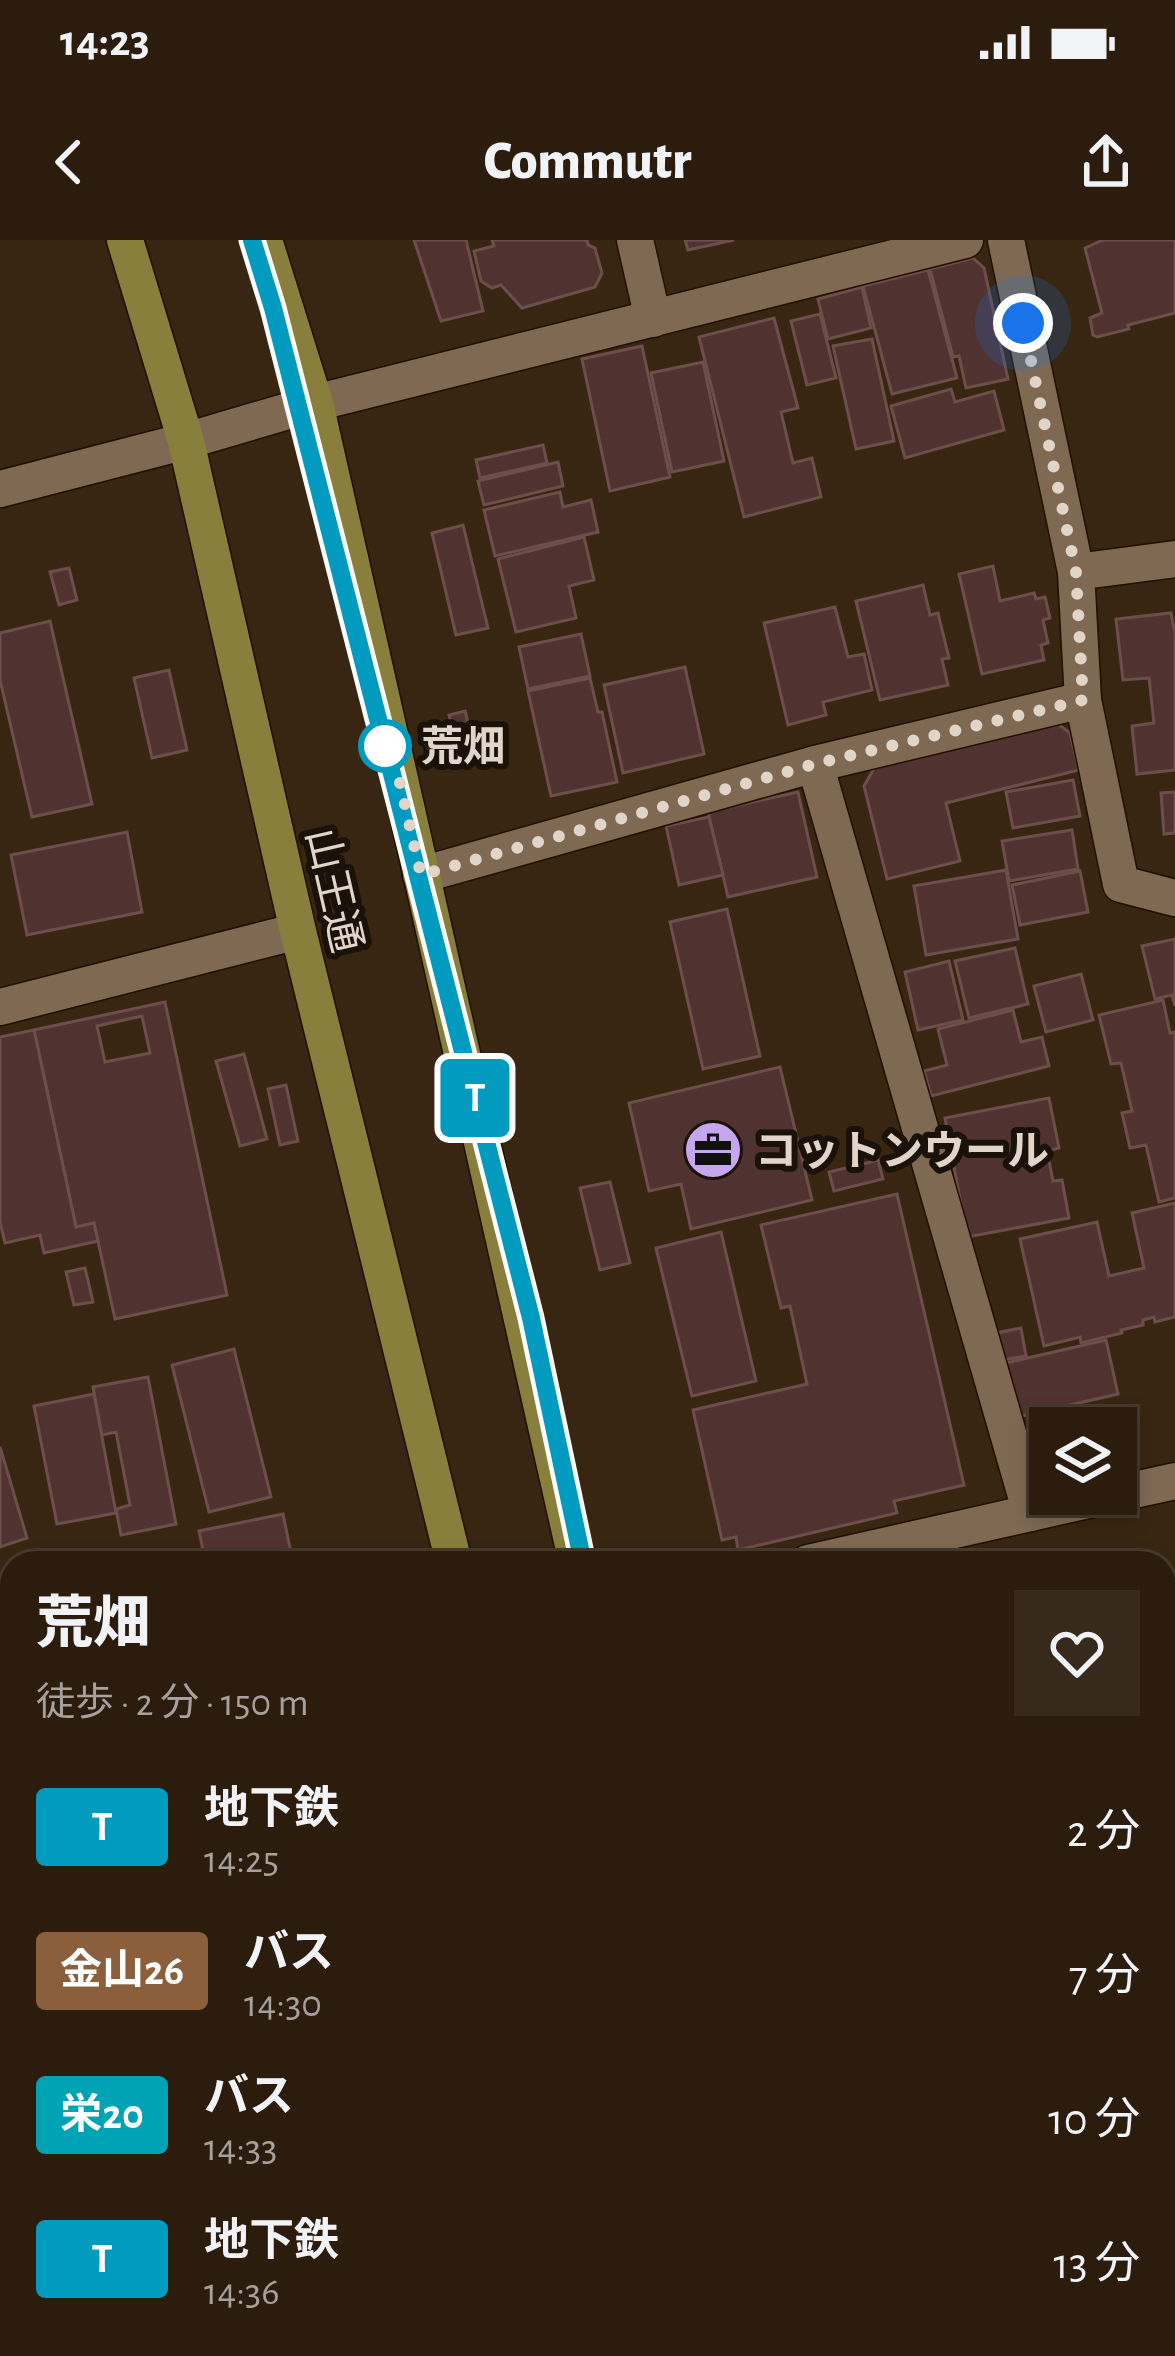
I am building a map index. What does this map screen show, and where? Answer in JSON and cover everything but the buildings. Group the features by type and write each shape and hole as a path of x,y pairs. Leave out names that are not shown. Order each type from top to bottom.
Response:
{"main road":[{"name":"山王通","path":"125,240 186,441 298,931 451,1551"},
{"name":"山王通","path":"264,240 315,403 575,1551"}],"street":[{"path":"635,240 653,319"},
{"path":"0,488 315,403 965,240"},
{"path":"1006,240 1076,572 1083,700 1121,884 1175,898"},
{"path":"1076,572 1175,559"},
{"path":"421,875 815,764 1083,700"},
{"path":"815,764 1029,1510"},
{"path":"0,1007 298,931"},
{"path":"1137,1489 1175,1480"},
{"path":"861,1551 1029,1513"}],"metro line":[{"name":"T","path":"252,240 531,1318 580,1551"}],"place":[{"name":"荒畑","path":"385,746"},
{"name":"コットンウール","path":"713,1150"}],"route":[{"path":"385,746 392,748 421,875 815,764 1083,700 1076,572 1023,323"}]}
